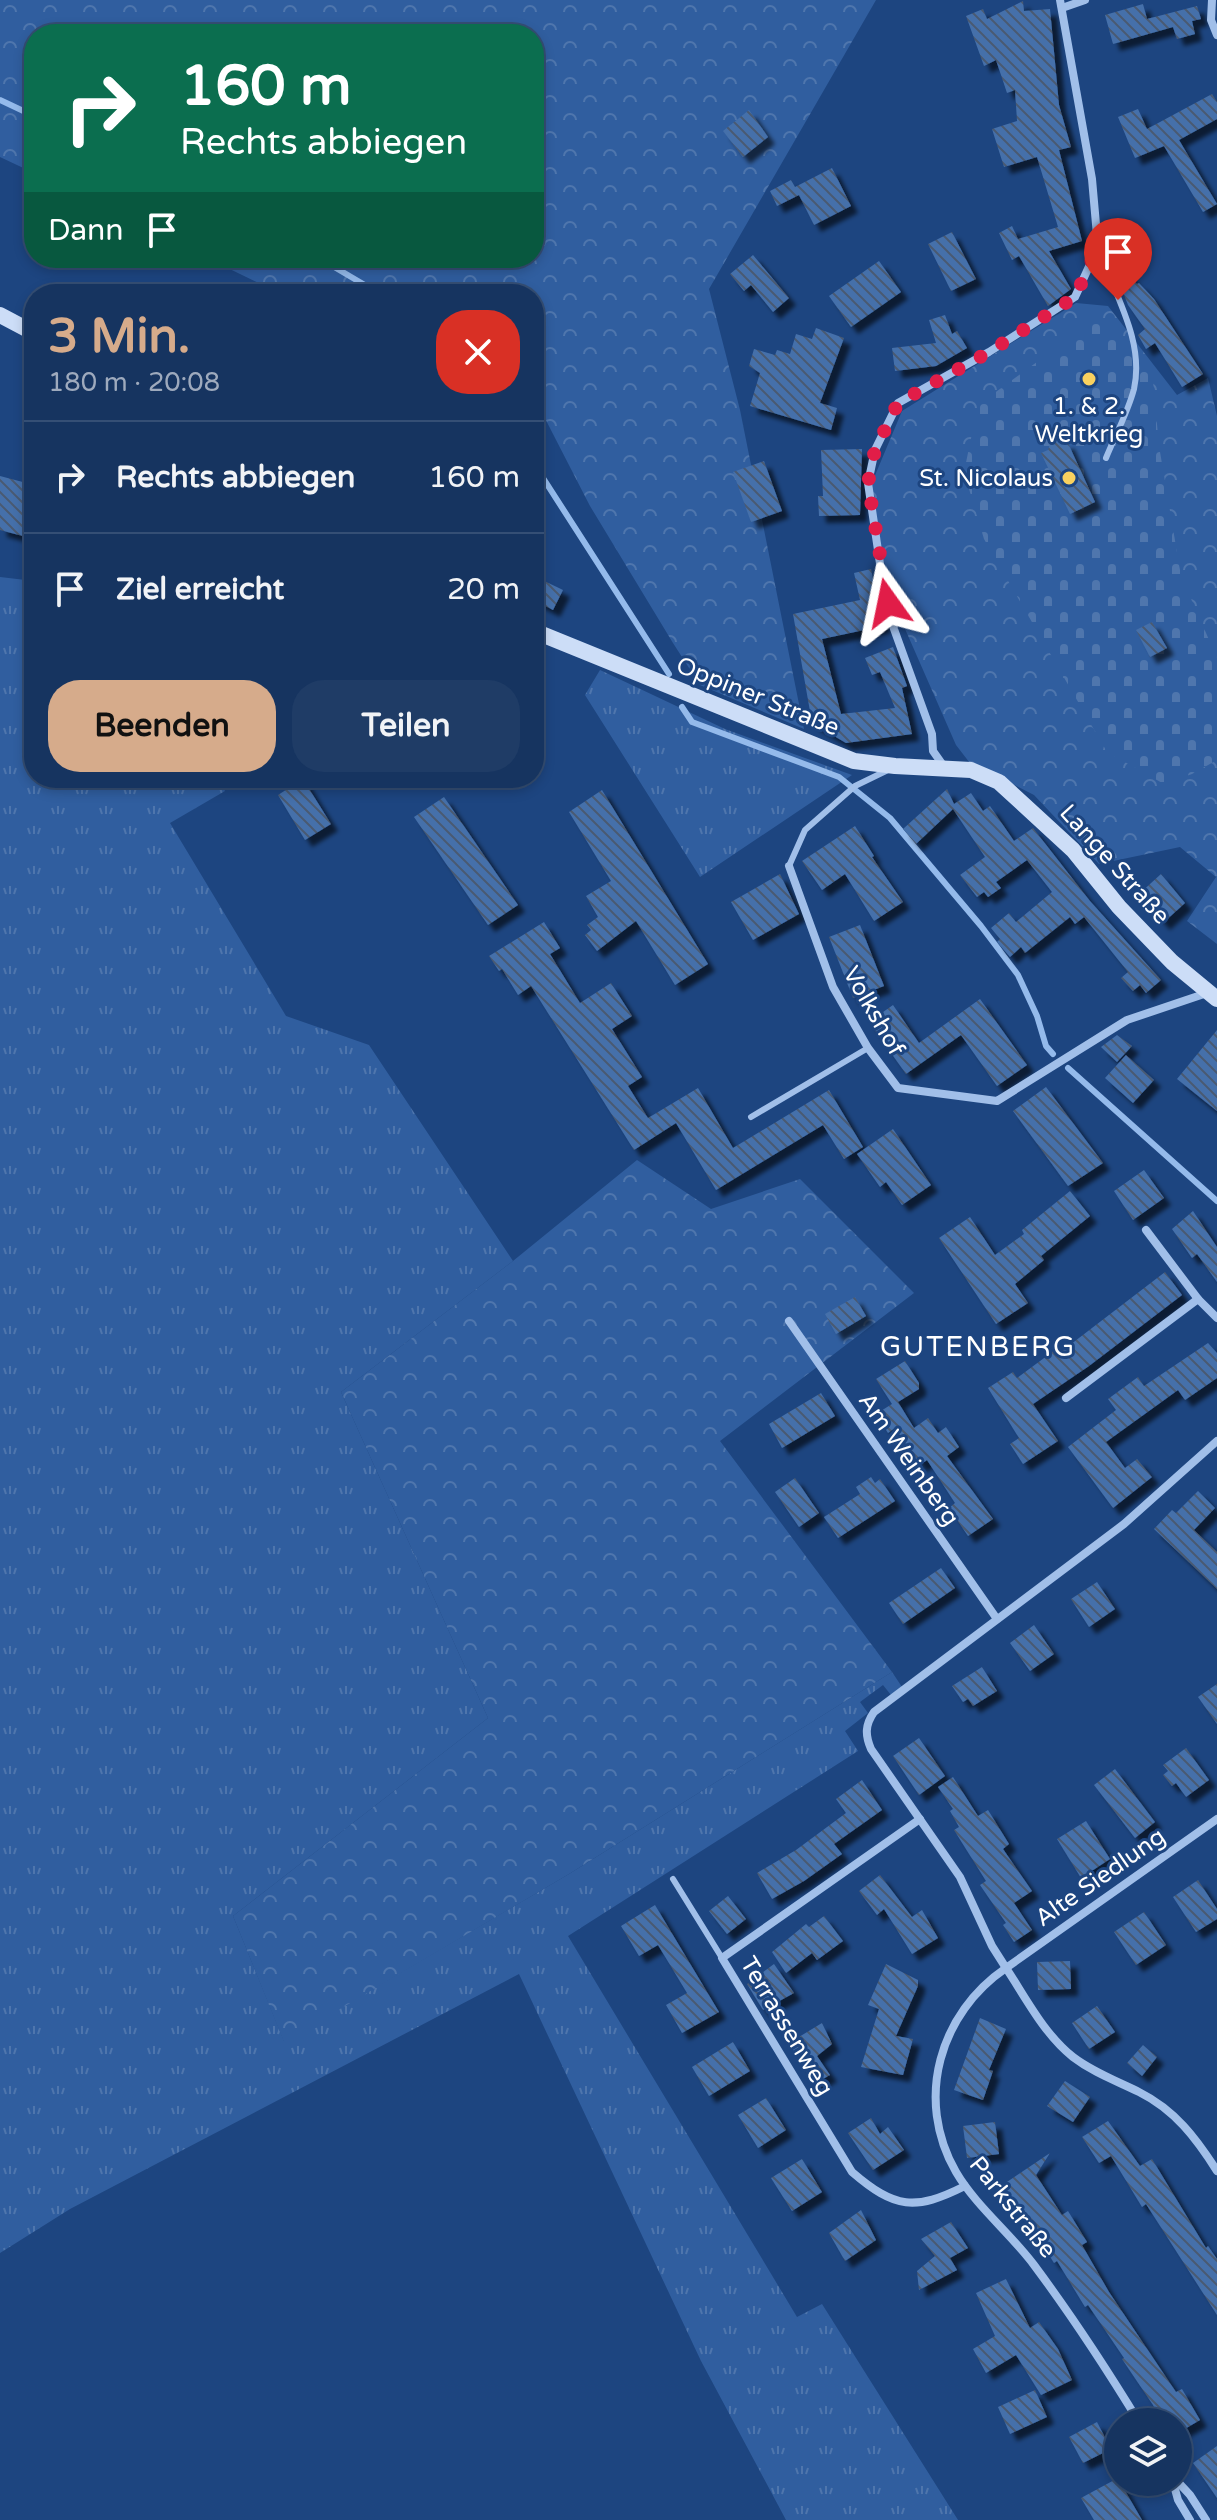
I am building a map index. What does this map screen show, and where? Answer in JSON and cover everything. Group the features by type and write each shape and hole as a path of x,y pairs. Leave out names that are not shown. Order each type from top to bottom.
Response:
{"street":[{"path":"945,768 933,751 932,734 894,629 882,577 868,483 875,450 898,403 989,352 1075,297 1098,247 1092,179 1061,4 1085,0"},
{"path":"1212,0 1211,20 1217,35"},
{"path":"0,315 24,328"},
{"name":"Oppiner Straße","path":"544,635 854,761 971,770"},
{"name":"Lange Straße","path":"971,770 999,782 1036,814 1073,850 1119,907 1161,951 1212,996"},
{"name":"Volkshof","path":"789,866 833,987 868,1048 898,1088 997,1101 1127,1020 1212,996"},
{"path":"1146,1230 1198,1299 1217,1318"},
{"path":"1066,1398 1198,1299"},
{"name":"Am Weinberg","path":"789,1321 997,1619"},
{"path":"1217,1441 1124,1524 874,1712 868,1721 866,1733 871,1749 960,1877 992,1946 1038,2017 1072,2056 1095,2072 1162,2105 1195,2138 1217,2171"},
{"name":"Terrassenweg","path":"920,1819 722,1958 852,2172 875,2192 909,2204 936,2201 965,2186"},
{"name":"Alte Siedlung","path":"1006,1968 1217,1819"},
{"name":"Parkstraße","path":"1006,1968 976,1991 946,2040 937,2072 938,2122 944,2146 965,2186 1025,2253 1099,2356 1131,2408"},
{"path":"1178,2496 1190,2520"},
{"path":"1191,2496 1206,2520"}],"lane":[{"path":"1098,247 1130,326 1135,358 1134,388 1106,458"},
{"name":"Volkshof","path":"789,866 805,830 855,786 895,766"},
{"path":"751,1117 868,1048"},
{"path":"673,1879 722,1958"}],"green space":[{"path":"0,0 876,0 709,289 740,410 804,729 700,685 590,506 544,416 544,284 260,284 228,268 544,268 544,24 24,24 24,168 0,157"},
{"path":"1076,303 1108,306 1177,395 1208,378 1217,416 1217,944 1187,921 1216,877 1180,847 1099,864 1034,795 973,767 956,745 902,622 886,573 871,485 902,411"},
{"path":"1096,319 1152,370 1159,446 1181,576 1217,658 1217,760 1192,774 1164,784 1107,752 984,539 964,472 978,405"},
{"path":"0,577 24,580 24,788 223,788 225,791 170,823 286,1016 369,1045 513,1261 341,1392 488,1718 233,1916 284,2041 569,1874 892,1672 902,1687 891,1695 883,1685 860,1702 868,1713 845,1731 858,1751 568,1936 797,2317 822,2304 958,2520 786,2520 701,2361 519,1974 70,2209 0,2253"},
{"path":"600,670 725,729 852,775 700,877 585,695"},
{"path":"637,1160 711,1209 800,1179 914,1293 720,1441 892,1672 569,1874 284,2042 233,1916 488,1718 341,1392 513,1261"}],"building":[{"path":"1023,1 1024,11 1050,9 1059,105 1071,147 1059,150 1082,241 1049,251 1071,289 1048,306 1019,256 1012,260 999,233 1012,226 1018,239 1058,227 1037,157 1004,167 992,129 1017,121 1015,90 1007,93 996,60 984,66 966,16 983,9 987,19"},
{"path":"1143,4 1147,19 1197,6 1201,19 1192,21 1195,34 1177,39 1173,27 1113,44 1105,15"},
{"path":"1212,94 1217,102 1217,119 1179,140 1217,204 1203,212 1164,146 1135,158 1118,117 1138,109 1147,129"},
{"path":"749,110 768,137 743,157 723,131"},
{"path":"832,168 851,206 814,225 799,195 777,206 770,191 791,180 795,187"},
{"path":"952,232 976,279 951,291 928,244"},
{"path":"1106,249 1154,299 1203,374 1182,387 1155,343 1146,349 1138,335 1145,329 1128,305"},
{"path":"753,255 789,298 773,312 751,285 744,291 730,274"},
{"path":"879,261 901,292 851,327 829,296"},
{"path":"945,315 952,334 957,331 967,348 936,366 895,371 892,348 936,343 929,320"},
{"path":"816,328 844,338 820,403 837,408 831,430 750,406 760,373 749,366 754,349 775,355 777,350 790,354 796,334 812,339"},
{"name":"St. Nicolaus","path":"1052,438 1061,444 1067,441 1095,502 1070,514 1041,453 1048,450"},
{"path":"862,449 860,515 819,516 818,496 823,496 821,450"},
{"path":"764,461 782,511 751,522 733,472"},
{"path":"0,476 24,482 24,536 0,530"},
{"path":"871,569 883,626 822,639 841,714 895,708 880,672 872,675 865,658 893,647 907,686 902,688 912,734 846,743 812,723 793,614 860,600 854,573"},
{"path":"544,581 563,590 553,610 544,605"},
{"path":"1152,622 1167,648 1150,657 1136,630"},
{"path":"289,788 309,788 331,824 305,840 278,795"},
{"path":"947,789 954,804 971,793 983,811 990,806 1014,841 1033,828 1090,901 1161,980 1146,993 1140,985 1133,991 1121,978 1128,972 1084,917 1075,924 1070,917 1025,953 1021,947 1010,957 997,942 1000,939 991,928 1009,913 1016,922 1052,892 1027,860 996,882 1001,888 988,897 984,892 977,897 960,875 985,857 953,809 916,844 903,829"},
{"path":"602,790 708,964 675,985 636,921 597,951 585,935 591,930 587,925 598,917 586,896 611,881 569,812"},
{"path":"444,797 518,905 488,925 414,817"},
{"path":"855,826 903,902 874,921 845,874 822,890 802,861"},
{"path":"780,874 799,914 753,940 731,902"},
{"path":"1161,874 1185,903 1163,923 1139,894"},
{"path":"544,922 560,948 550,954 580,1003 611,983 632,1016 612,1029 642,1077 628,1086 648,1118 698,1088 733,1148 829,1090 863,1147 844,1159 823,1125 716,1190 676,1123 634,1150 531,986 518,995 502,969 499,971 489,956"},
{"path":"860,925 884,986 853,998 829,937"},
{"path":"980,999 1027,1065 997,1086 961,1035 906,1074 869,1022 893,1005 919,1043"},
{"path":"1217,1030 1217,1111 1177,1079"},
{"path":"1117,1035 1132,1046 1117,1062 1101,1047"},
{"path":"1126,1055 1154,1080 1133,1103 1105,1078"},
{"path":"1046,1087 1103,1163 1068,1186 1013,1111"},
{"path":"893,1129 931,1185 902,1205 886,1182 880,1187 857,1154"},
{"path":"1144,1170 1164,1198 1133,1220 1114,1191"},
{"path":"1070,1191 1090,1216 1041,1256 1044,1260 1015,1284 1028,1303 996,1324 939,1238 970,1217 995,1255 1024,1234 1022,1230"},
{"path":"1193,1211 1217,1247 1217,1282 1197,1254 1192,1258 1172,1229"},
{"path":"1165,1272 1182,1295 1033,1404 1058,1441 1023,1464 1010,1444 1019,1438 988,1388 1013,1372 1017,1378 1059,1347 1062,1351"},
{"path":"855,1297 866,1316 836,1334 825,1314"},
{"path":"1208,1343 1217,1353 1217,1378 1185,1400 1178,1390 1106,1442 1125,1468 1137,1459 1152,1477 1113,1508 1068,1447 1116,1410 1108,1399 1138,1377 1144,1386"},
{"path":"905,1361 919,1383 919,1389 898,1402 914,1428 928,1418 938,1433 946,1427 959,1447 947,1456 993,1519 968,1536 949,1508 955,1503 927,1460 920,1465 895,1428 888,1433 876,1414 892,1404 876,1379"},
{"path":"821,1393 835,1416 782,1448 769,1424"},
{"path":"871,1477 875,1483 880,1479 895,1501 838,1538 824,1517 860,1494 856,1487"},
{"path":"795,1478 819,1513 799,1527 775,1492"},
{"path":"1198,1491 1215,1508 1194,1530 1217,1552 1217,1589 1154,1529 1172,1510 1176,1513"},
{"path":"941,1568 955,1588 903,1624 889,1603"},
{"path":"1097,1582 1115,1609 1089,1627 1071,1599"},
{"path":"1034,1625 1054,1654 1030,1671 1010,1643"},
{"path":"982,1667 997,1691 973,1706 968,1699 963,1702 952,1686"},
{"path":"1217,1684 1217,1724 1198,1697"},
{"path":"919,1738 945,1776 919,1795 893,1756"},
{"path":"1186,1748 1209,1780 1186,1797 1176,1783 1172,1786 1163,1775 1168,1771 1163,1765"},
{"path":"1115,1769 1155,1822 1135,1838 1094,1785"},
{"path":"953,1777 978,1816 988,1810 1009,1844 1003,1849 1032,1891 1014,1903 1032,1930 1014,1942 1003,1925 1006,1923 980,1885 986,1881 954,1830 959,1827 950,1811 953,1809 938,1787"},
{"path":"862,1780 882,1810 834,1844 842,1854 772,1899 757,1873 796,1850 846,1813 836,1799"},
{"path":"1086,1821 1110,1859 1081,1878 1057,1839"},
{"path":"880,1875 912,1917 922,1910 938,1938 912,1954 884,1909 877,1915 859,1891"},
{"path":"1198,1880 1217,1909 1217,1919 1196,1932 1173,1897"},
{"path":"728,1896 746,1919 727,1934 709,1911"},
{"path":"655,1905 719,2012 682,2033 666,2005 687,1993 658,1945 639,1956 621,1926"},
{"path":"1144,1912 1166,1945 1136,1965 1114,1932"},
{"path":"824,1916 843,1941 817,1960 812,1953 786,1973 772,1952 806,1924 809,1927"},
{"path":"1070,1961 1071,1989 1038,1990 1037,1962"},
{"path":"774,1964 794,1993 763,2010 747,1984"},
{"path":"886,1964 918,1980 896,2036 913,2039 903,2075 861,2067 879,2009 868,2005"},
{"path":"1097,2006 1115,2032 1089,2049 1072,2023"},
{"path":"980,2018 1006,2029 989,2070 993,2071 983,2100 954,2090"},
{"path":"822,2023 832,2044 817,2056 830,2075 814,2084 789,2043"},
{"path":"733,2042 750,2071 709,2096 692,2067"},
{"path":"1143,2045 1157,2057 1142,2076 1127,2063"},
{"path":"1065,2081 1090,2097 1073,2122 1047,2106"},
{"path":"766,2098 786,2130 758,2148 738,2115"},
{"path":"871,2118 880,2134 888,2127 904,2150 873,2170 848,2133"},
{"path":"1108,2121 1140,2166 1152,2159 1206,2248 1208,2246 1217,2259 1217,2315 1146,2204 1142,2207 1111,2156 1099,2163 1082,2137"},
{"path":"995,2122 999,2154 967,2158 963,2126"},
{"path":"1050,2153 1036,2175 1062,2215 1068,2211 1087,2242 1082,2245 1109,2292 1176,2392 1182,2389 1200,2420 1192,2425 1192,2408 1154,2408 1088,2305 1085,2307 1057,2261 1054,2263 1024,2215 1021,2217 1001,2186"},
{"path":"802,2159 822,2192 792,2211 771,2178"},
{"path":"861,2210 876,2240 845,2261 829,2233"},
{"path":"951,2222 968,2248 950,2258 957,2270 919,2290 917,2271 935,2256 921,2239"},
{"path":"1006,2279 1030,2328 1039,2322 1058,2349 1072,2380 1041,2395 1016,2355 986,2373 973,2349 995,2336 976,2293"},
{"path":"1035,2390 1047,2417 1010,2434 998,2407"},
{"path":"1097,2422 1104,2436 1104,2452 1083,2463 1069,2437"},
{"path":"1217,2446 1217,2498 1193,2463"},
{"path":"1104,2486 1104,2496 1128,2496 1142,2520 1094,2520 1081,2498"}],"waterway":[{"path":"0,100 24,111"},
{"path":"336,268 363,284"},
{"path":"544,480 669,674"},
{"path":"682,707 692,722 839,777 890,818 1018,975 1037,1016 1046,1046 1053,1054"},
{"path":"1068,1068 1217,1201"}],"place":[{"name":"1. & 2. Weltkrieg","path":"1089,379"},
{"name":"St. Nicolaus","path":"1069,478"}],"district":[{"name":"GUTENBERG","path":"978,1346"}],"route":[{"path":"888,603 868,483 875,450 898,403 989,352 1075,297 1098,247 1118,300"}]}
